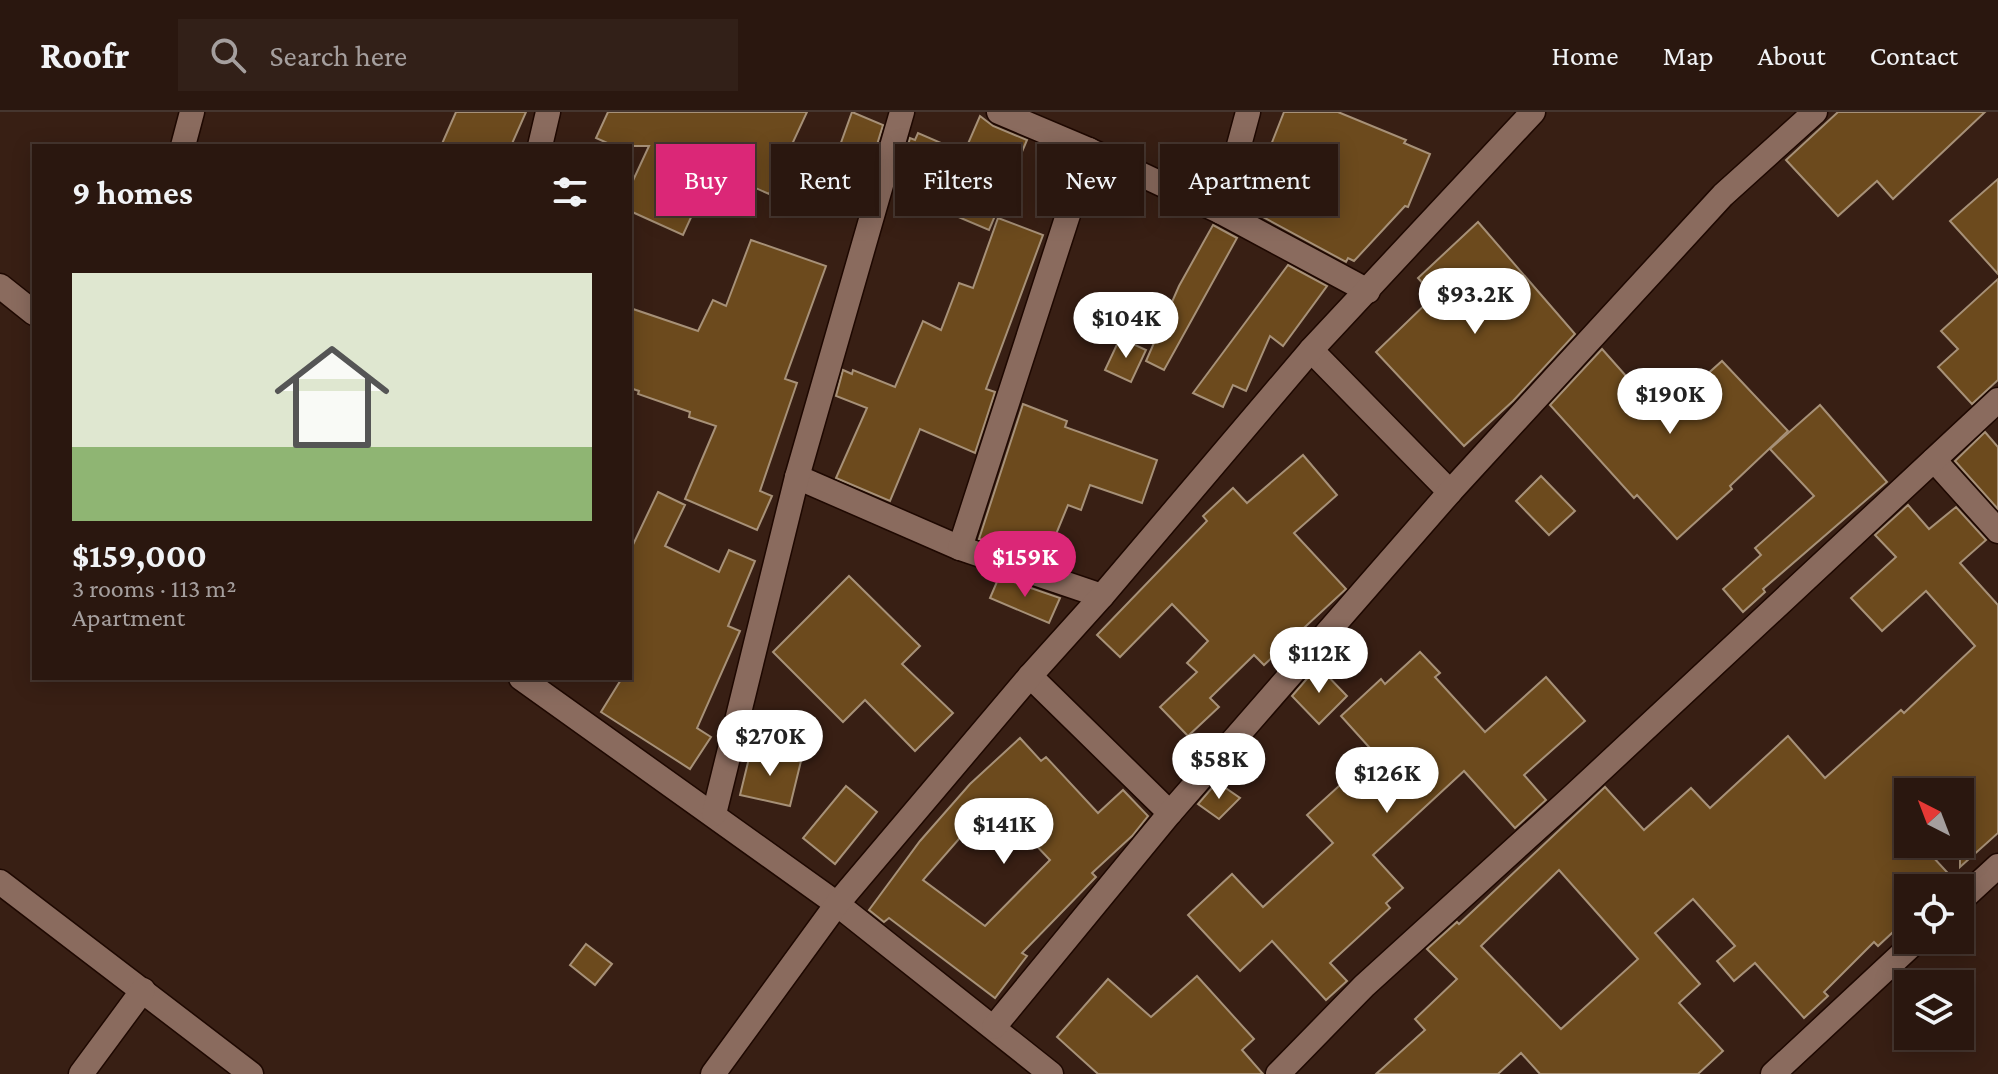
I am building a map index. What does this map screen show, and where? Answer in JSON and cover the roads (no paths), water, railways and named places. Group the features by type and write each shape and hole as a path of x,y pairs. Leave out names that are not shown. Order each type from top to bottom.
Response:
{"street":[{"path":"184,144 192,112"},
{"path":"540,144 548,112"},
{"path":"714,814 797,477 902,112"},
{"path":"999,112 1075,144"},
{"path":"1239,144 1248,112"},
{"path":"713,1074 837,904 1030,676 1311,350 1533,112"},
{"path":"994,1027 1170,813 1450,492 1723,195 1815,112"},
{"path":"960,548 1068,216"},
{"path":"1228,216 1368,291"},
{"path":"0,286 32,311"},
{"path":"1311,350 1450,492"},
{"path":"1278,1074 1364,986 1998,400"},
{"path":"1934,460 1998,531"},
{"path":"797,477 960,548 1102,596"},
{"path":"1030,676 1170,813"},
{"path":"524,680 837,904 1051,1074"},
{"path":"1974,888 1998,866"},
{"path":"0,882 251,1074"},
{"path":"1773,1074 1902,954"},
{"path":"81,1074 143,990"}]}
